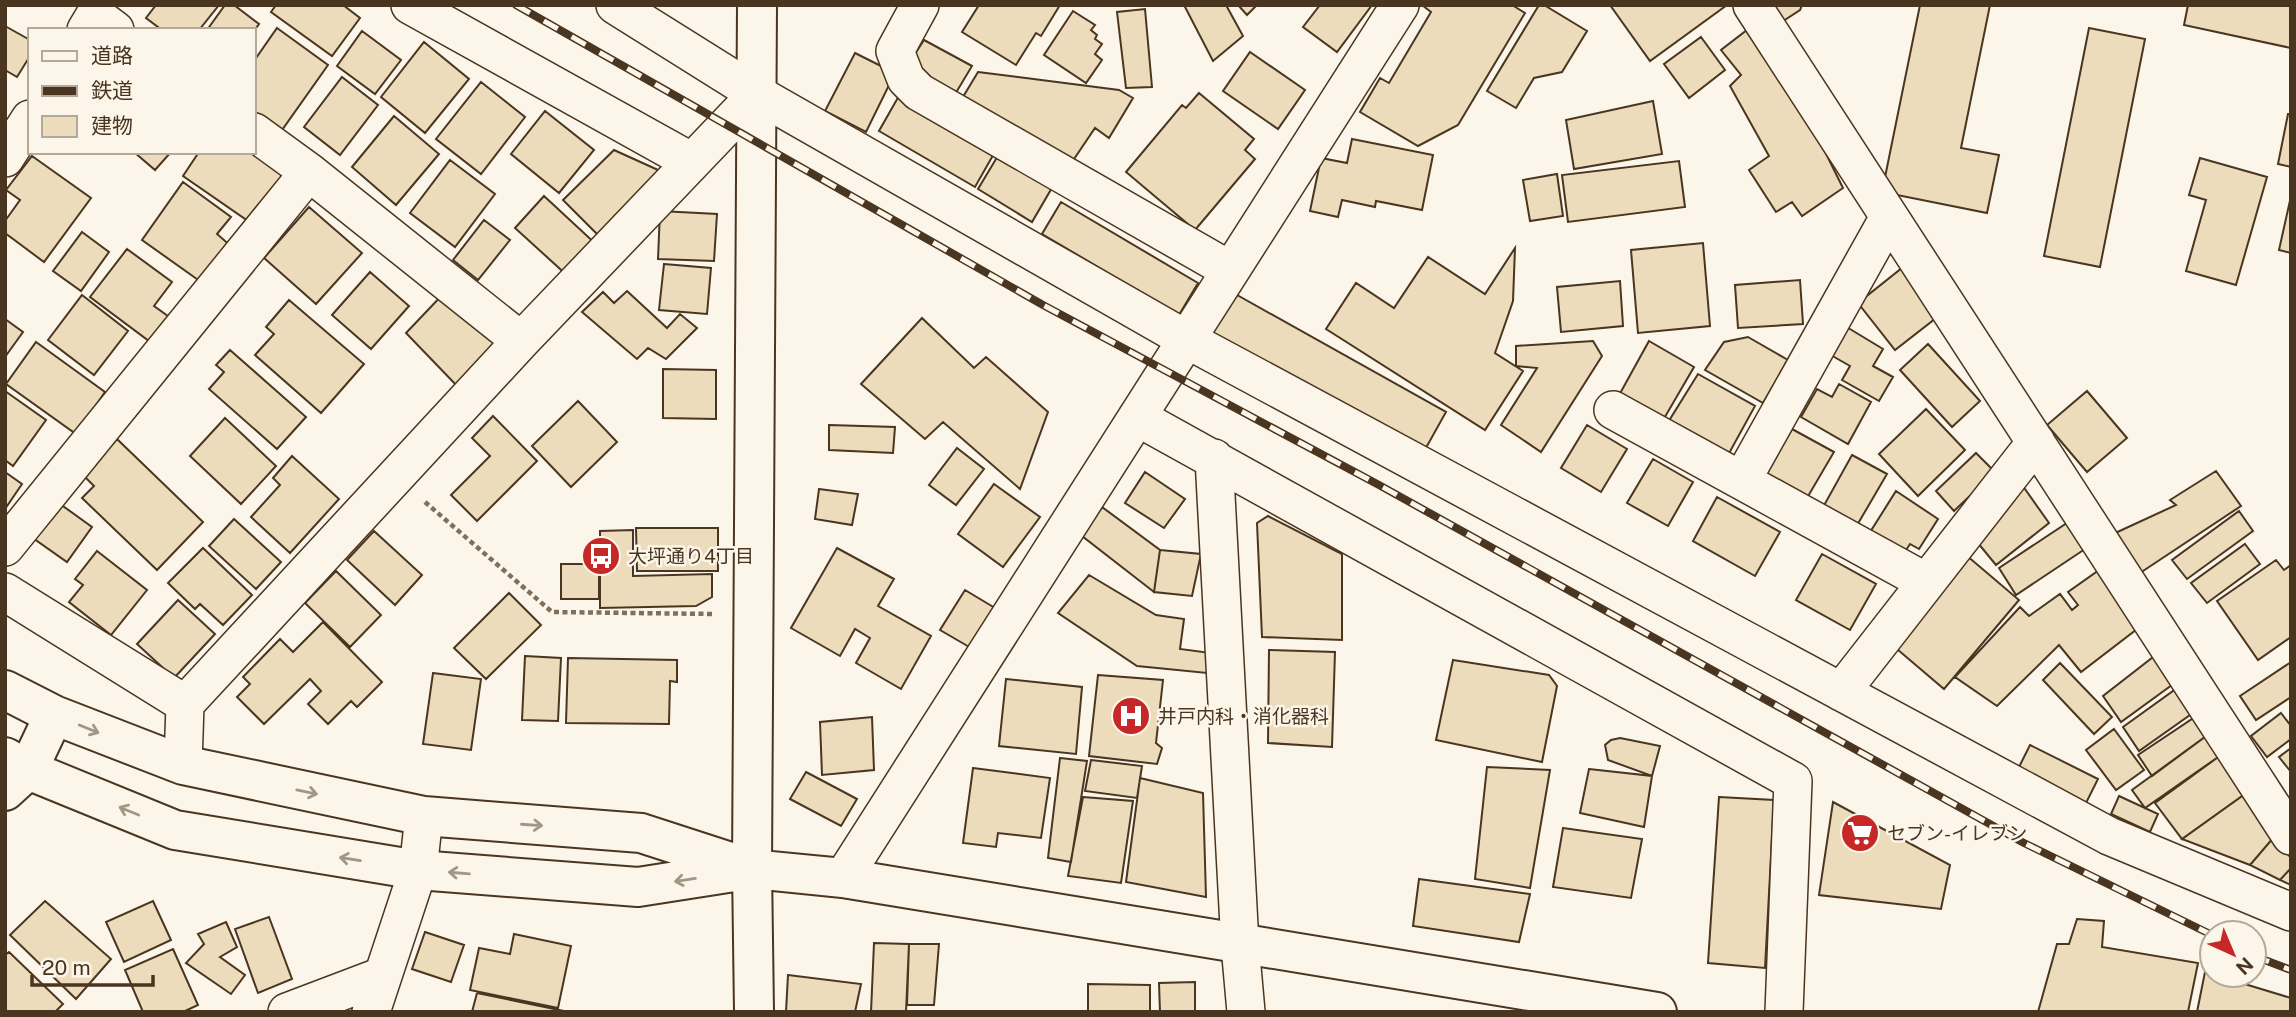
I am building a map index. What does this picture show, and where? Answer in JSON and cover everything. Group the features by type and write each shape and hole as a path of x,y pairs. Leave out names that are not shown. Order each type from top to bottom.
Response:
{"street":[{"path":"410,5 692,162"},
{"path":"615,5 757,94 1184,338 2109,836 2291,912"},
{"path":"754,1012 752,869 757,5"},
{"path":"920,5 895,51 906,79 919,92 1228,270"},
{"path":"843,878 1137,417 1184,338 1400,5"},
{"path":"1752,5 2291,836"},
{"path":"183,765 185,704 520,341 757,94"},
{"path":"5,158 28,122"},
{"path":"256,133 309,172 520,341"},
{"path":"5,547 309,172"},
{"path":"1742,480 1889,217"},
{"path":"1613,410 1926,582"},
{"path":"1137,417 1793,781 1784,1012"},
{"path":"1841,692 2036,442"},
{"path":"1214,458 1240,945 1246,1012"},
{"path":"5,592 185,704"},
{"path":"5,690 54,715 183,765 424,816 641,833 752,869 843,878 1657,1012"},
{"path":"54,715 13,773 175,830 418,870 638,887 752,869"},
{"path":"371,1012 418,870 424,816"},
{"path":"287,1012 382,976"}],"path":[{"path":"396,477 552,612 754,614"}],"building":[{"path":"156,5 219,5 201,28 159,28 146,18"},
{"path":"225,5 234,5 259,24 256,28 208,28"},
{"path":"276,5 343,5 360,18 332,56 271,12"},
{"path":"979,5 1060,5 1041,36 1036,33 1016,65 962,32"},
{"path":"1184,5 1226,5 1243,36 1213,61"},
{"path":"1238,5 1257,5 1247,15"},
{"path":"1320,5 1372,5 1337,52 1303,27"},
{"path":"1422,5 1512,5 1525,13 1458,125 1418,146 1360,112 1380,78 1389,83 1431,12"},
{"path":"1539,5 1544,5 1587,31 1562,72 1534,78 1516,108 1487,91"},
{"path":"1610,5 1727,5 1650,61"},
{"path":"1764,5 1802,5 1800,10 1777,25"},
{"path":"1920,5 1990,5 1961,148 1999,155 1987,213 1882,192"},
{"path":"2188,5 2291,5 2291,48 2184,25"},
{"path":"1145,9 1152,87 1126,88 1117,12"},
{"path":"1073,11 1095,25 1091,30 1097,35 1095,39 1102,44 1095,54 1102,60 1086,83 1044,55"},
{"path":"5,26 28,39 28,59 17,77 5,70"},
{"path":"277,28 328,65 282,130 256,112 256,58"},
{"path":"2089,28 2145,39 2100,267 2044,256"},
{"path":"1747,30 1795,91 1843,188 1802,216 1792,202 1776,212 1749,170 1769,156 1730,86 1741,75 1721,50"},
{"path":"362,31 401,60 375,94 337,66"},
{"path":"1701,37 1725,70 1689,98 1664,64"},
{"path":"924,40 972,66 954,96 913,75 911,60"},
{"path":"424,42 469,79 425,133 381,97"},
{"path":"1250,52 1305,90 1278,129 1223,91"},
{"path":"855,53 895,73 866,132 825,111"},
{"path":"978,72 1119,90 1133,98 1109,138 1095,128 1068,168 960,102"},
{"path":"342,77 378,105 340,155 304,127"},
{"path":"481,82 525,117 481,174 436,139"},
{"path":"1199,93 1254,139 1245,150 1255,159 1195,230 1126,172 1182,105 1186,108"},
{"path":"900,94 996,150 975,187 879,131"},
{"path":"1653,101 1662,154 1574,169 1566,120"},
{"path":"545,111 594,150 559,193 511,154"},
{"path":"2288,114 2291,114 2291,167 2278,164"},
{"path":"394,116 439,154 396,205 352,167"},
{"path":"1352,139 1433,155 1422,210 1376,201 1375,207 1342,200 1338,217 1310,211 1321,158 1347,163"},
{"path":"614,150 668,172 602,239 563,200"},
{"path":"256,153 276,160 282,178 251,223 183,176 198,154"},
{"path":"136,154 169,154 155,170"},
{"path":"999,154 1053,186 1032,222 978,189"},
{"path":"32,156 91,198 44,262 5,233 5,221 20,200 6,190"},
{"path":"2200,158 2267,177 2236,285 2186,271 2206,200 2189,195"},
{"path":"450,160 495,194 455,247 410,213"},
{"path":"1679,161 1685,207 1568,222 1562,175"},
{"path":"1557,174 1563,216 1530,221 1523,180"},
{"path":"183,182 231,217 217,234 232,247 201,282 142,240"},
{"path":"544,196 599,247 570,278 515,228"},
{"path":"2291,196 2291,253 2279,250"},
{"path":"1061,202 1198,283 1179,315 1042,234"},
{"path":"309,207 362,253 316,304 264,258"},
{"path":"660,211 717,214 714,261 658,259"},
{"path":"484,220 510,240 478,280 453,260"},
{"path":"82,232 109,252 81,291 53,271"},
{"path":"1703,243 1710,326 1638,333 1631,250"},
{"path":"1515,248 1513,301 1495,353 1523,371 1485,430 1326,329 1356,283 1394,308 1428,257 1485,294"},
{"path":"127,249 172,282 154,306 172,319 153,344 90,297"},
{"path":"664,264 711,268 707,314 659,310"},
{"path":"1907,264 1945,311 1895,350 1858,303"},
{"path":"370,272 409,306 371,349 332,315"},
{"path":"1800,280 1803,324 1738,328 1735,285"},
{"path":"1620,281 1623,326 1561,332 1557,287"},
{"path":"446,291 503,345 460,389 406,333"},
{"path":"627,291 667,328 680,314 697,328 666,359 648,348 637,359 582,312 603,292 614,303"},
{"path":"1230,291 1446,412 1422,455 1206,334"},
{"path":"82,295 128,331 94,375 48,340"},
{"path":"289,300 364,364 321,413 255,355 274,334 266,327"},
{"path":"922,318 974,368 986,357 1048,412 1020,489 943,422 925,439 861,384"},
{"path":"5,319 23,332 5,357"},
{"path":"1845,326 1883,349 1873,366 1893,377 1879,401 1842,380 1850,366 1829,354"},
{"path":"1748,337 1788,360 1763,403 1705,370 1724,342"},
{"path":"1593,341 1602,356 1541,452 1501,425 1537,368 1516,366 1516,346"},
{"path":"1649,341 1694,367 1662,422 1618,397"},
{"path":"36,342 105,392 76,434 6,384"},
{"path":"1928,344 1980,401 1952,427 1900,370"},
{"path":"230,350 306,417 277,449 209,389 224,372 216,365"},
{"path":"663,369 716,370 716,419 663,418"},
{"path":"1698,374 1755,406 1727,457 1667,424"},
{"path":"1839,384 1871,402 1848,444 1801,417 1817,389 1832,397"},
{"path":"5,391 46,420 13,466 5,460"},
{"path":"2087,391 2127,438 2087,472 2047,425"},
{"path":"578,401 617,442 571,487 532,446"},
{"path":"1926,409 1965,450 1918,496 1879,454"},
{"path":"493,416 537,461 477,521 451,495 490,456 472,438"},
{"path":"225,418 276,466 241,504 190,456"},
{"path":"829,425 895,427 893,453 829,450"},
{"path":"1587,425 1627,449 1601,492 1561,468"},
{"path":"1792,429 1834,452 1807,498 1766,475"},
{"path":"117,439 203,522 157,570 82,498 94,486 83,475"},
{"path":"957,448 984,469 956,505 929,485"},
{"path":"1976,453 1995,472 1954,511 1936,491"},
{"path":"1852,455 1887,474 1856,527 1822,509"},
{"path":"292,456 339,499 290,553 251,517 280,485 273,478"},
{"path":"1653,459 1693,482 1668,526 1627,503"},
{"path":"2216,471 2241,506 2140,573 2111,535 2176,505 2170,500"},
{"path":"5,472 22,484 5,509"},
{"path":"1145,472 1185,499 1164,528 1125,503"},
{"path":"2020,482 2049,523 1996,565 1973,537"},
{"path":"994,484 1040,517 1003,567 958,534"},
{"path":"819,489 858,494 852,525 815,519"},
{"path":"1896,491 1938,519 1919,549 1910,544 1901,558 1867,537"},
{"path":"1717,497 1780,532 1755,576 1693,541"},
{"path":"56,501 92,527 67,562 30,536"},
{"path":"1102,507 1160,550 1154,592 1082,536"},
{"path":"2239,511 2253,531 2187,579 2172,560"},
{"path":"1268,516 1342,554 1342,640 1262,637 1257,523"},
{"path":"2076,517 2091,545 2016,595 1999,568"},
{"path":"234,519 281,562 256,589 209,546"},
{"path":"636,528 718,528 718,571 637,571"},
{"path":"633,530 633,576 712,574 712,597 696,606 600,608 600,531"},
{"path":"374,531 422,575 395,605 347,560"},
{"path":"2245,544 2260,564 2207,603 2191,583"},
{"path":"203,548 252,595 223,625 200,604 195,609 168,583"},
{"path":"837,548 894,579 878,606 931,636 901,689 856,663 870,638 855,629 840,656 791,628"},
{"path":"1160,550 1201,554 1192,596 1154,592"},
{"path":"97,551 147,590 111,635 69,602 83,585 75,579"},
{"path":"1822,554 1876,584 1850,630 1796,600"},
{"path":"1966,555 2019,600 1944,689 1891,644"},
{"path":"2276,560 2284,570 2291,565 2291,637 2258,660 2217,601"},
{"path":"561,564 599,564 599,599 561,599"},
{"path":"2102,568 2141,626 2081,672 2059,645 1997,706 1955,677 2020,607 2029,616 2060,594 2072,610 2078,605 2068,592"},
{"path":"336,571 381,615 350,647 305,603"},
{"path":"1089,575 1156,615 1184,619 1180,649 1211,653 1207,673 1137,666 1058,613"},
{"path":"965,590 995,608 971,648 940,630"},
{"path":"509,593 541,625 486,679 454,648"},
{"path":"178,600 215,634 174,678 137,644"},
{"path":"323,622 382,682 357,707 351,701 328,724 308,704 321,691 310,679 264,724 237,697 250,684 243,677 280,639 293,652"},
{"path":"1269,650 1335,652 1332,747 1268,743"},
{"path":"2157,654 2176,682 2121,722 2103,696"},
{"path":"525,656 561,658 558,721 522,720"},
{"path":"568,658 677,660 677,682 670,681 669,724 566,723"},
{"path":"1453,660 1549,675 1557,686 1542,762 1436,740"},
{"path":"2291,662 2291,697 2256,720 2240,696"},
{"path":"2060,663 2112,717 2094,734 2043,680"},
{"path":"433,673 481,679 471,750 423,744"},
{"path":"1098,675 1163,680 1156,743 1162,748 1157,764 1089,756"},
{"path":"1006,679 1082,687 1076,754 999,746"},
{"path":"2180,686 2197,710 2139,751 2123,727"},
{"path":"2281,713 2291,726 2291,739 2267,757 2251,736"},
{"path":"2198,715 2209,734 2152,776 2138,755"},
{"path":"872,717 874,770 822,775 820,722"},
{"path":"2114,729 2144,770 2116,790 2086,750"},
{"path":"2209,734 2221,755 2145,808 2132,790"},
{"path":"1620,738 1660,746 1652,776 1608,760 1605,745"},
{"path":"2030,745 2098,779 2086,803 2018,769"},
{"path":"2291,748 2291,772 2279,757"},
{"path":"2221,755 2245,794 2182,839 2155,803"},
{"path":"1060,758 1087,761 1071,862 1048,858"},
{"path":"1091,760 1142,766 1137,798 1085,791"},
{"path":"1487,767 1550,770 1530,888 1475,879"},
{"path":"973,768 1050,778 1041,838 998,833 996,847 963,843"},
{"path":"1589,769 1652,776 1644,827 1580,813"},
{"path":"806,772 857,799 841,826 790,799"},
{"path":"1140,778 1203,793 1206,897 1126,882"},
{"path":"2245,794 2274,837 2250,865 2182,839"},
{"path":"2119,796 2158,814 2150,832 2111,814"},
{"path":"1083,797 1133,801 1121,883 1068,876"},
{"path":"1719,797 1774,800 1765,968 1708,963"},
{"name":"セブン-イレブン","path":"1833,802 1950,865 1941,909 1819,895"},
{"path":"1563,828 1642,839 1631,898 1553,887"},
{"path":"2274,837 2291,858 2291,868 2280,880 2250,865"},
{"path":"2291,868 2291,885 2280,880"},
{"path":"1419,879 1530,894 1519,942 1413,926"},
{"path":"45,901 111,959 76,999 10,935"},
{"path":"153,901 171,940 124,962 106,922"},
{"path":"269,917 292,979 258,993 235,929"},
{"path":"2077,919 2104,921 2102,947 2198,963 2188,1012 2038,1012 2057,944 2069,944"},
{"path":"226,922 237,947 220,957 245,975 231,994 186,963 204,944 198,934"},
{"path":"425,932 464,945 451,982 412,969"},
{"path":"514,934 571,946 558,1008 470,990 479,948 510,954"},
{"path":"874,943 909,944 906,1012 871,1012"},
{"path":"909,944 939,944 934,1005 907,1005"},
{"path":"173,949 198,1005 183,1012 143,1012 125,970"},
{"path":"9,952 63,1004 55,1012 5,1012 5,955"},
{"path":"788,975 861,984 855,1012 786,1012"},
{"path":"1195,982 1195,1012 1160,1012 1159,983"},
{"path":"1088,984 1150,985 1150,1012 1088,1012"},
{"path":"2202,989 2261,989 2291,998 2291,1012 2197,1012"},
{"path":"477,993 564,1011 472,1012"}],"railway":[{"path":"516,5 1043,305 1379,485 2024,843 2198,928"},
{"path":"2268,961 2291,970"}],"place":[{"name":"大坪通り4丁目","path":"601,556"},
{"name":"井戸内科・消化器科","path":"1131,716"},
{"name":"セブン-イレブン","path":"1860,833"}]}
